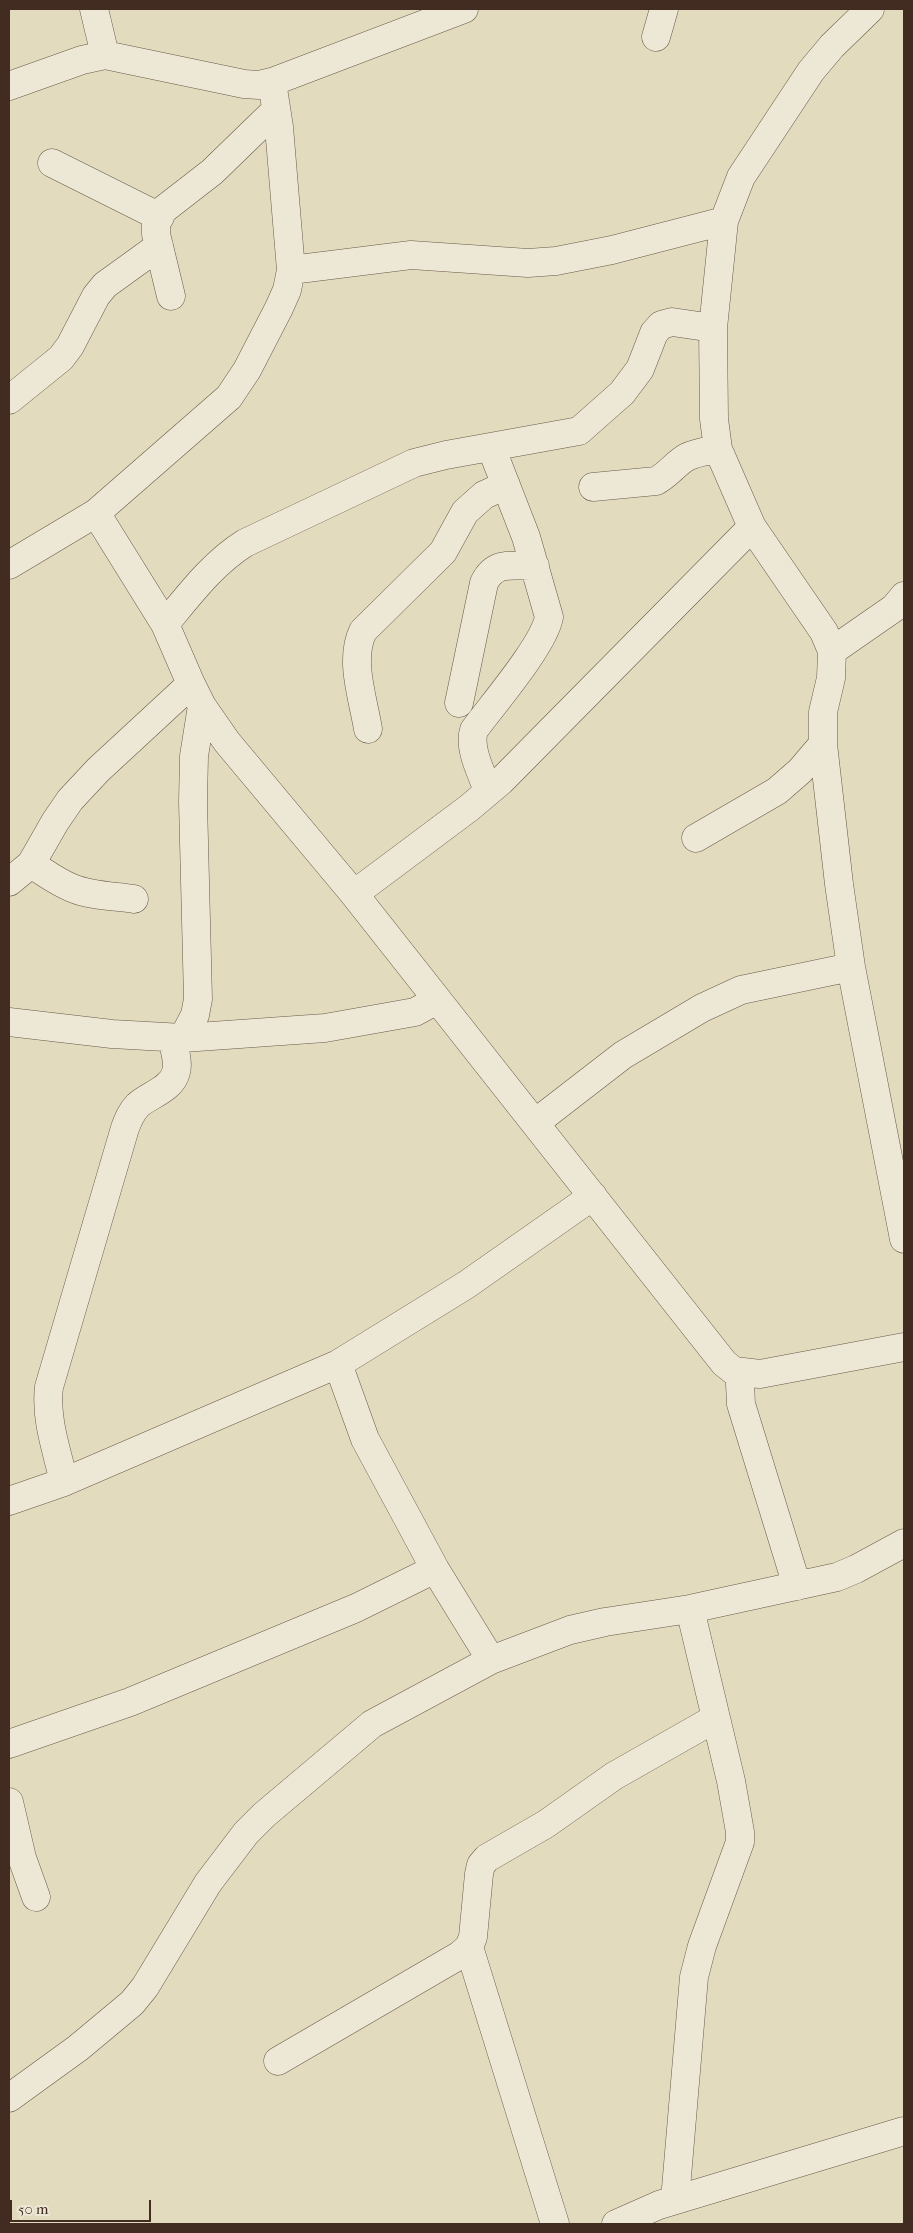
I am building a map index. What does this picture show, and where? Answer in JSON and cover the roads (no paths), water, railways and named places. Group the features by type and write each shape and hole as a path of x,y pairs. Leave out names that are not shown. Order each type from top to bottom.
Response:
{"street":[{"path":"94,9 105,55"},
{"path":"9,86 82,60 105,55 244,84 259,85 272,82 464,9"},
{"path":"656,37 664,9"},
{"path":"870,9 832,46 806,79 741,177 724,221 713,328 714,419 718,449 752,526 824,632 832,651 831,678 824,712 823,744 839,884 851,968 904,1239"},
{"path":"9,565 96,514 229,397 247,370 287,290 291,270 290,243 272,82"},
{"path":"171,296 159,246 156,223 163,210 212,172 276,110"},
{"path":"52,163 160,216"},
{"path":"291,270 411,255 528,263 556,260 612,250 724,221"},
{"path":"9,400 61,358 70,346 96,296 105,285 159,246"},
{"path":"165,624 226,555 245,544 414,463 579,431 595,419 622,393 640,369 654,333 661,325 672,322 713,328"},
{"path":"488,791 473,749 472,738 474,730 535,647 548,624 549,617 526,537 491,447"},
{"path":"593,487 656,481 664,477 686,458 696,453 718,449"},
{"path":"368,729 356,656 358,641 363,631 443,552 465,512 484,495 506,485"},
{"path":"96,514 165,624 196,695 227,742 354,894 724,1363 734,1371 748,1374 774,1372 904,1347"},
{"path":"354,894 488,791 752,526"},
{"path":"459,702 484,583 489,572 497,567 535,566"},
{"path":"832,651 894,608 904,596"},
{"path":"9,882 31,864 70,800 120,748 196,695"},
{"path":"64,1482 49,1418 47,1403 49,1387 125,1128 131,1113 139,1104 165,1087 173,1079 177,1071 178,1038 194,1015 198,999 194,802 196,695"},
{"path":"696,838 778,791 800,771 823,744"},
{"path":"31,864 58,882 73,889 93,894 134,899"},
{"path":"536,1123 623,1055 702,1008 741,990 851,968"},
{"path":"9,1022 112,1034 178,1038 325,1028 415,1012 436,1000"},
{"path":"9,1501 64,1482 338,1364 466,1285 593,1196"},
{"path":"338,1364 365,1439 435,1569 492,1660"},
{"path":"748,1374 740,1384 741,1404 797,1586"},
{"path":"9,2098 78,2048 132,2003 146,1987 208,1884 246,1833 264,1815 372,1724 492,1660 586,1625 690,1609 847,1573 904,1542"},
{"path":"9,1744 130,1702 356,1608 435,1569"},
{"path":"675,2200 694,1977 702,1946 740,1842 731,1781 690,1609"},
{"path":"278,2061 460,1956 469,1947 473,1937 479,1874 487,1858 546,1824 614,1776 716,1718"},
{"path":"9,1802 22,1858 36,1898"},
{"path":"469,1947 555,2224"},
{"path":"616,2224 659,2205 904,2131"}]}
